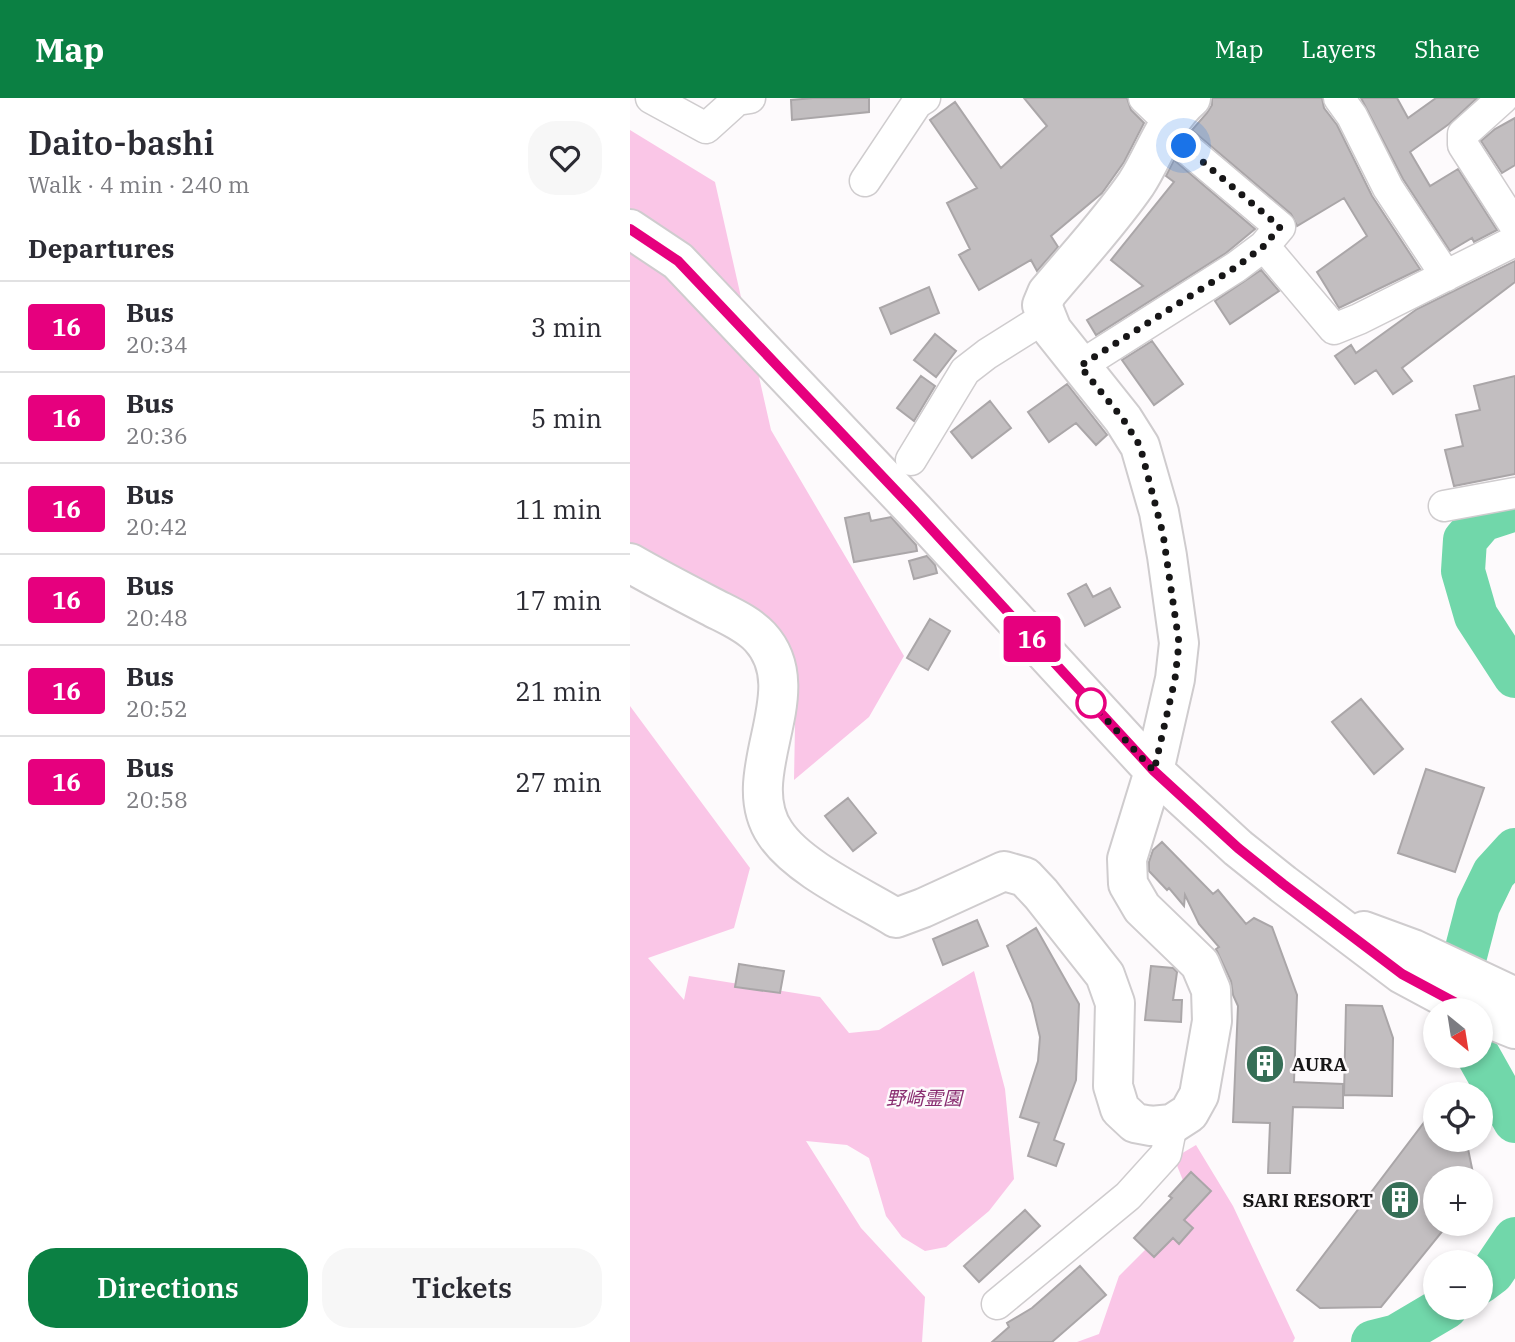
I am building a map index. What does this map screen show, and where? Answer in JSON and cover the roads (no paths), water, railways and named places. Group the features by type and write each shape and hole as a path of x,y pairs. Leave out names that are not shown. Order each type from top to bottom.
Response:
{"main road":[{"path":"630,563 737,620 760,637 773,658 779,690 763,781 764,806 774,832 790,849 807,865 896,918 1004,871 1025,877 1105,975 1115,1003 1113,1086 1120,1109 1135,1123 1151,1126 1172,1124 1189,1112 1199,1095 1212,1021 1211,990 1200,964 1142,908 1128,884 1127,859 1154,771 1175,679 1179,643 1163,534 1140,446 1123,419 1052,330 1042,305 1047,293 1121,205 1142,174 1167,112"},
{"path":"630,229 678,261 906,501 1154,771 1238,848 1329,918 1407,961 1454,998"},
{"path":"1407,961 1515,997"},
{"path":"1493,1020 1515,1029"}],"street":[{"path":"651,98 706,128 743,99"},
{"path":"1339,98 1352,116 1388,188 1446,276"},
{"path":"1503,98 1463,134 1463,145 1515,226"},
{"path":"865,181 913,100"},
{"path":"1080,366 1236,267 1264,246 1280,227 1167,112"},
{"path":"1264,246 1334,329 1515,241"},
{"path":"911,460 965,371 986,354 1046,317"},
{"path":"1444,506 1515,494"},
{"path":"997,1304 1128,1196 1166,1154 1172,1124"}],"waterway":[{"path":"1515,509 1482,520 1465,540 1463,571 1476,616 1515,676"},
{"path":"1467,998 1464,960 1478,906 1494,873 1515,850"},
{"path":"1485,1068 1515,1121"},
{"path":"1493,1272 1515,1239"},
{"path":"1373,1342 1397,1336 1424,1320"}],"place":[{"name":"AURA","path":"1265,1064"},
{"name":"SARI RESORT","path":"1400,1200"}],"park label":[{"name":"野崎霊園","path":"924,1098"}]}
